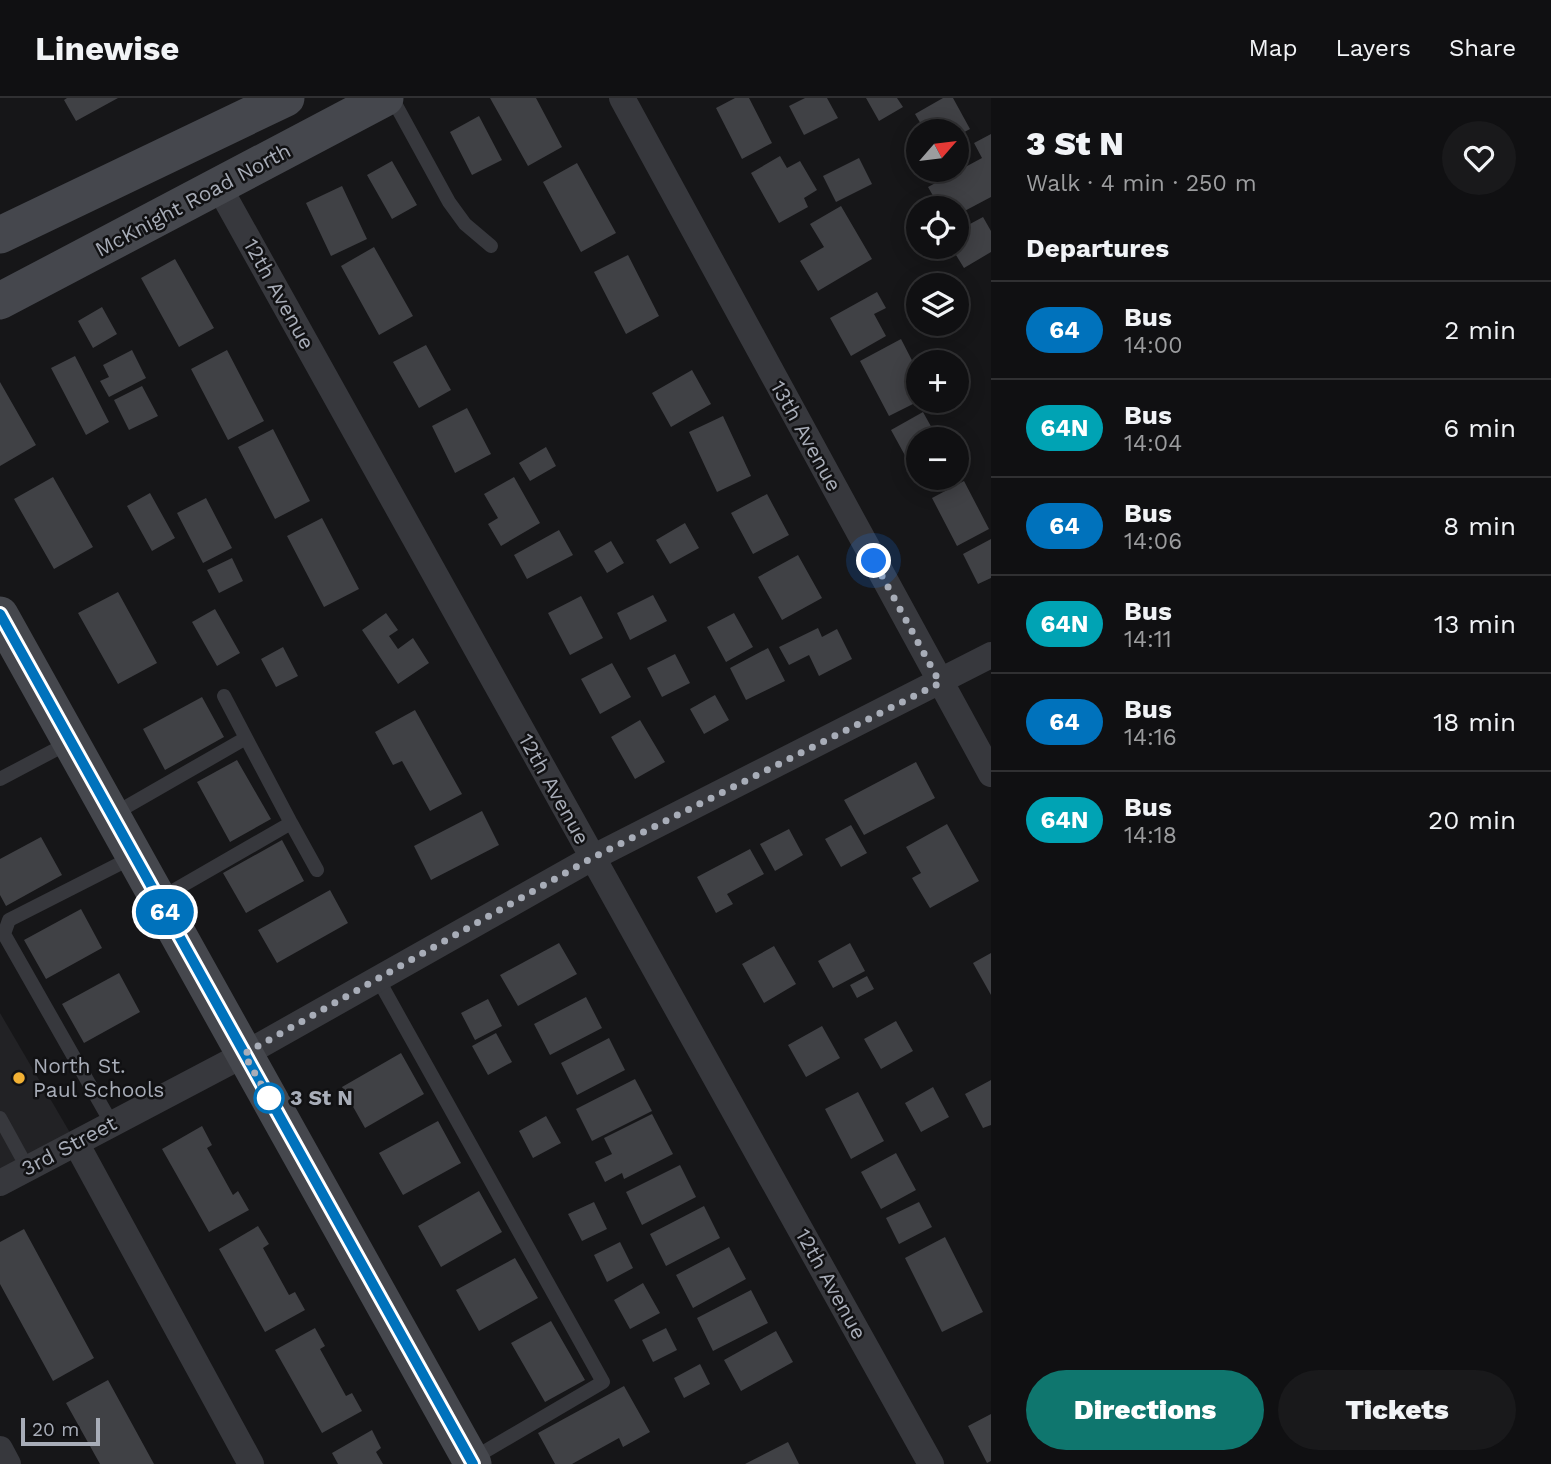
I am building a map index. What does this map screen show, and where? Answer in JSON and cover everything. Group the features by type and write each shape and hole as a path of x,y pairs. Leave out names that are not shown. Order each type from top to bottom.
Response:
{"street":[{"path":"0,235 286,98"},
{"name":"McKnight Road North","path":"0,301 384,98"},
{"name":"13th Avenue","path":"622,98 991,774"},
{"name":"12th Avenue","path":"219,187 932,1464"},
{"path":"0,615 472,1462"},
{"name":"3rd Street","path":"0,1183 244,1054 592,858 991,655"},
{"path":"76,1143 251,1464"},
{"path":"0,1449 8,1464"}],"lane":[{"path":"392,98 449,202 465,224 491,246"},
{"path":"224,696 317,870"},
{"path":"112,815 246,738"},
{"path":"0,779 71,742"},
{"path":"158,900 291,823"},
{"path":"111,1124 4,934 9,920 135,857"},
{"path":"378,979 603,1382 472,1462"},
{"path":"0,1118 27,1169"}],"shaded area":[{"name":"North St. Paul Schools","path":"0,1013 76,1143 0,1183"}],"building":[{"path":"118,98 76,121 64,100"},
{"path":"490,98 536,98 562,147 528,166"},
{"path":"735,98 749,98 772,143 742,159 716,108"},
{"path":"805,98 827,98 838,118 804,135 789,106"},
{"path":"866,98 897,98 903,107 879,121"},
{"path":"943,98 953,98 965,119 918,119 915,114"},
{"path":"479,116 502,160 472,175 450,132"},
{"path":"991,134 991,197 969,209 969,196 933,196 928,187 937,182 970,182 970,164 982,158 974,143"},
{"path":"780,156 787,168 800,161 817,190 804,198 808,207 779,223 751,173"},
{"path":"859,158 872,184 836,202 823,176"},
{"path":"392,161 417,205 392,219 367,175"},
{"path":"577,163 616,233 581,252 543,182"},
{"path":"342,186 367,239 331,256 306,203"},
{"path":"841,206 872,259 818,291 800,261 824,247 810,224"},
{"path":"983,217 991,231 991,252 964,268 958,259 969,259 969,225"},
{"path":"374,247 413,316 379,335 341,266"},
{"path":"628,255 659,316 626,334 594,272"},
{"path":"175,259 214,328 179,347 141,278"},
{"path":"877,292 886,308 874,314 886,336 851,356 830,318"},
{"path":"102,307 117,334 93,348 78,321"},
{"path":"901,339 907,350 906,408 889,416 860,361"},
{"path":"426,345 451,390 419,408 393,362"},
{"path":"132,350 146,378 109,397 100,381 109,377 103,365"},
{"path":"227,350 264,421 228,440 191,369"},
{"path":"75,356 109,422 86,435 51,368"},
{"path":"692,370 711,404 671,427 652,393"},
{"path":"0,382 36,445 0,466"},
{"path":"142,386 158,416 129,430 114,400"},
{"path":"467,408 491,454 455,473 432,426"},
{"path":"921,413 931,427 906,427 906,457 891,430"},
{"path":"723,416 751,476 717,492 689,432"},
{"path":"273,429 310,501 275,519 238,447"},
{"path":"546,447 556,466 530,481 519,463"},
{"path":"53,477 93,547 54,569 14,499"},
{"path":"514,477 540,523 501,546 488,524 498,518 484,494"},
{"path":"947,490 969,490 989,529 957,546 932,498"},
{"path":"150,493 175,538 152,551 127,506"},
{"path":"767,494 789,535 753,554 731,513"},
{"path":"206,498 232,548 203,563 177,513"},
{"path":"322,518 359,589 324,607 287,536"},
{"path":"685,523 699,548 670,564 656,540"},
{"path":"559,530 573,555 527,579 514,555"},
{"path":"991,539 991,578 978,584 963,554"},
{"path":"611,541 624,563 607,573 594,551"},
{"path":"798,555 822,598 782,620 758,577"},
{"path":"232,558 243,581 219,593 207,570"},
{"path":"118,592 157,663 118,684 78,613"},
{"path":"653,595 667,621 630,640 617,613"},
{"path":"581,596 603,638 570,655 548,613"},
{"path":"215,609 240,653 217,666 192,622"},
{"path":"386,613 398,630 389,636 398,649 413,638 429,663 398,684 362,630"},
{"path":"734,613 753,647 726,662 707,627"},
{"path":"818,628 822,637 837,629 852,659 819,676 809,655 789,665 779,647"},
{"path":"283,647 298,676 276,687 261,659"},
{"path":"768,648 785,681 746,700 730,668"},
{"path":"675,654 690,683 662,697 647,668"},
{"path":"612,663 631,697 600,714 581,679"},
{"path":"715,695 729,720 704,734 690,709"},
{"path":"202,697 224,737 165,770 143,729"},
{"path":"415,710 462,794 430,811 402,761 393,765 375,732"},
{"path":"640,720 665,762 635,779 611,737"},
{"path":"237,760 271,819 230,842 197,782"},
{"path":"916,762 935,798 864,835 844,800"},
{"path":"482,811 499,845 431,880 414,846"},
{"path":"947,824 979,881 930,908 912,878 921,873 906,847"},
{"path":"851,825 867,853 841,867 825,839"},
{"path":"789,829 803,855 775,871 760,844"},
{"path":"41,837 62,875 6,906 0,895 0,859"},
{"path":"282,840 304,881 246,913 223,873"},
{"path":"750,849 764,874 727,894 733,904 716,913 697,877"},
{"path":"330,890 348,923 277,963 258,930"},
{"path":"81,909 102,948 46,979 24,940"},
{"path":"559,943 577,974 518,1006 500,975"},
{"path":"850,943 865,971 833,988 818,961"},
{"path":"774,946 796,984 764,1003 742,964"},
{"path":"991,953 991,995 973,963"},
{"path":"119,973 140,1012 84,1043 62,1004"},
{"path":"867,976 874,989 857,998 850,985"},
{"path":"586,997 602,1028 550,1055 534,1024"},
{"path":"488,999 502,1026 475,1040 461,1013"},
{"path":"896,1021 913,1051 881,1069 864,1039"},
{"path":"822,1026 840,1058 806,1077 788,1045"},
{"path":"496,1033 512,1062 488,1075 472,1046"},
{"path":"609,1038 625,1070 577,1095 561,1063"},
{"path":"401,1053 424,1094 365,1128 342,1087"},
{"path":"635,1079 652,1111 592,1141 576,1109"},
{"path":"991,1080 991,1125 983,1128 965,1094"},
{"path":"933,1087 949,1117 921,1132 905,1103"},
{"path":"858,1092 884,1141 851,1159 825,1109"},
{"path":"652,1114 673,1154 624,1179 622,1173 605,1182 595,1162 612,1154 604,1138"},
{"path":"546,1116 561,1143 533,1158 519,1131"},
{"path":"438,1121 461,1163 403,1195 379,1153"},
{"path":"202,1126 212,1145 207,1148 233,1195 238,1191 249,1210 209,1232 162,1149"},
{"path":"896,1153 916,1190 881,1209 861,1172"},
{"path":"680,1165 696,1197 642,1225 626,1192"},
{"path":"479,1191 502,1232 441,1267 418,1226"},
{"path":"594,1202 607,1229 582,1241 568,1214"},
{"path":"919,1202 932,1227 899,1244 886,1218"},
{"path":"704,1206 720,1238 666,1266 650,1234"},
{"path":"258,1226 269,1244 263,1248 289,1295 295,1292 305,1310 265,1332 219,1249"},
{"path":"24,1229 94,1358 53,1381 0,1284 0,1242"},
{"path":"945,1237 983,1312 942,1332 905,1258"},
{"path":"620,1242 633,1268 607,1282 594,1255"},
{"path":"729,1247 746,1279 693,1308 676,1275"},
{"path":"515,1258 538,1298 479,1331 456,1290"},
{"path":"643,1283 660,1313 630,1329 614,1300"},
{"path":"751,1290 768,1323 713,1351 697,1318"},
{"path":"551,1321 585,1380 545,1402 511,1343"},
{"path":"315,1328 325,1346 320,1349 346,1396 352,1393 362,1411 322,1433 275,1350"},
{"path":"666,1328 677,1350 653,1362 642,1340"},
{"path":"776,1331 793,1362 741,1391 724,1360"},
{"path":"700,1364 710,1384 684,1398 674,1378"},
{"path":"108,1380 154,1464 100,1464 66,1403"},
{"path":"624,1386 650,1432 623,1447 619,1438 572,1464 555,1464 538,1433"},
{"path":"991,1414 991,1461 987,1463 968,1426"},
{"path":"372,1430 381,1448 376,1452 383,1464 338,1464 332,1453"},
{"path":"788,1442 799,1464 745,1464"}],"bus line":[{"name":"64","path":"0,614 473,1464"}],"place":[{"name":"North St. Paul Schools","path":"19,1078"},
{"name":"3 St N","path":"269,1098"}],"route":[{"path":"269,1098 271,1102 244,1054 592,858 940,683 874,561"}]}
